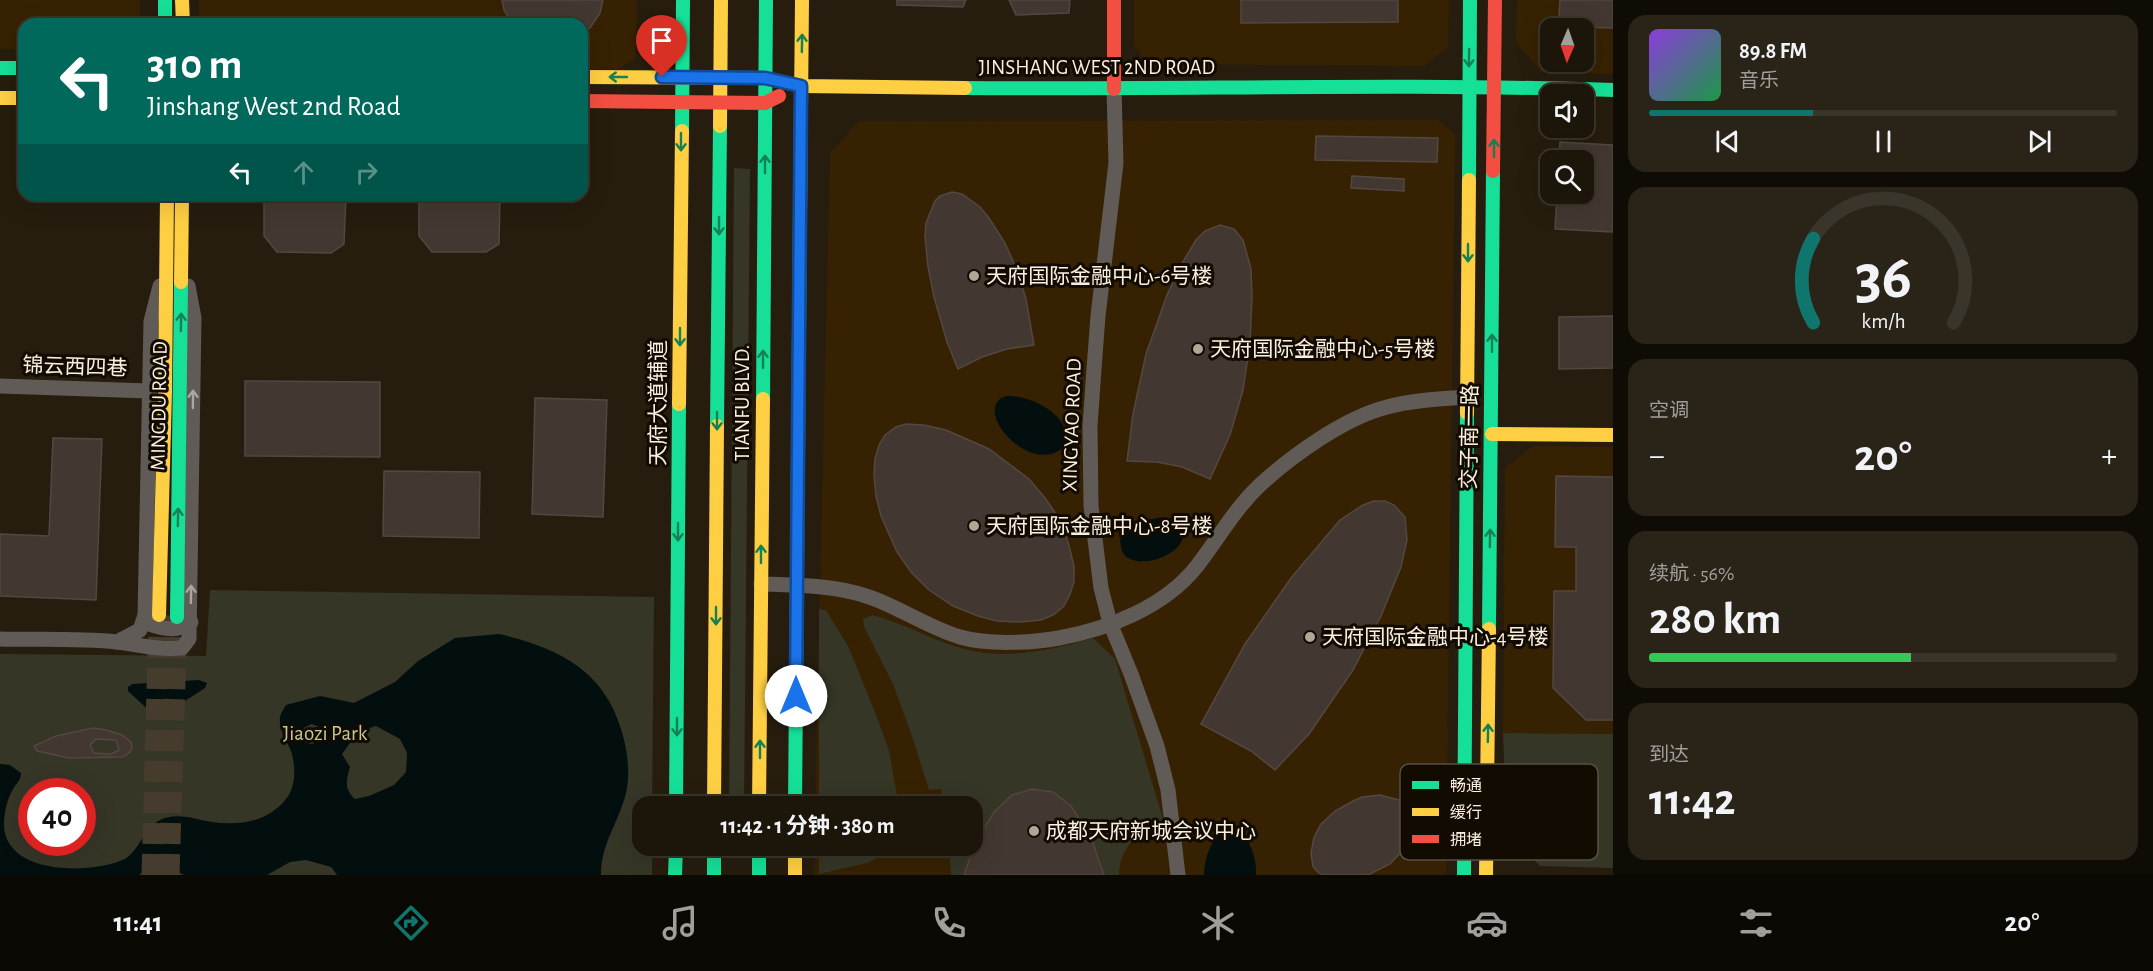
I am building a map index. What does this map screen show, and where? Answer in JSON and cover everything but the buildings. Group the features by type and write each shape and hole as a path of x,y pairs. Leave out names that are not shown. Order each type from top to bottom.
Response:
{"street":[{"path":"165,0 165,18"},
{"path":"182,0 183,18"},
{"name":"天府大道辅道","path":"676,796 683,0"},
{"name":"TIANFU BLVD.","path":"714,796 721,0"},
{"name":"TIANFU BLVD.","path":"759,796 766,0"},
{"path":"795,796 802,0"},
{"name":"XINGYAO ROAD","path":"1114,0 1116,163 1098,316 1090,426 1091,506 1101,588 1110,623 1131,674 1156,746 1168,790 1178,875"},
{"name":"交子南一路","path":"1465,764 1470,0"},
{"name":"交子南一路","path":"1488,764 1495,0"},
{"path":"0,68 18,68"},
{"name":"JINSHANG WEST 2ND ROAD","path":"588,77 765,78 801,86 1114,89 1494,86 1613,90"},
{"path":"588,101 765,102 801,86"},
{"path":"0,98 18,98"},
{"path":"168,201 174,262 194,318 185,627 162,628 149,624 152,615 174,262 181,201"},
{"path":"117,642 140,630 152,615 149,391 151,321 174,262"},
{"name":"锦云西四巷","path":"0,386 149,391"},
{"path":"761,584 797,585 857,593 961,637 1004,643 1059,638 1133,615 1168,596 1196,568 1224,528 1260,485 1338,427 1386,407 1423,400 1468,397"},
{"path":"1492,434 1613,435"},
{"path":"0,639 117,642 142,647 182,648 189,639 184,620"},
{"path":"675,875 676,856"},
{"path":"714,856 714,875"},
{"path":"759,856 759,875"},
{"path":"795,856 795,875"},
{"name":"交子南一路","path":"1464,860 1464,875"},
{"name":"交子南一路","path":"1486,860 1486,875"}],"shaded area":[{"path":"0,0 140,0 140,18 18,18 18,49 0,49"},
{"path":"199,0 637,0 636,57 619,69 588,69 588,18 199,18"},
{"path":"1134,0 1449,0 1448,47 1425,66 1147,64 1134,45"},
{"path":"1517,0 1613,0 1613,74 1541,72 1594,72 1594,18 1540,18 1540,71 1516,42"},
{"path":"1438,120 1455,134 1447,764 1400,764 1400,860 1446,860 1446,875 814,875 815,856 983,856 983,796 815,796 830,153 859,121"},
{"path":"1007,396 1038,403 1057,416 1063,425 1066,445 1052,454 1037,454 1022,448 1009,438 999,425 995,413 997,402"},
{"path":"1533,446 1613,447 1613,734 1503,733 1505,468"},
{"path":"1165,517 1180,521 1184,531 1177,548 1158,559 1148,561 1137,561 1126,557 1120,541 1127,530 1145,521"},
{"path":"499,634 520,639 558,654 590,676 613,708 621,729 628,773 624,800 604,852 601,875 337,875 331,867 306,860 290,862 267,875 184,875 165,865 146,869 139,875 0,875 0,764 10,765 21,773 9,797 4,820 8,841 18,856 51,867 91,867 110,864 130,855 149,829 165,818 185,817 212,822 243,823 271,813 286,799 293,782 293,757 280,721 286,705 320,696 354,703 395,682 418,661 455,638","holes":["312,724 319,727 326,735 323,741 311,744 304,742 302,731 305,727","376,726 400,739 407,753 406,772 394,785 369,796 355,799 348,788 350,767 342,754 358,732"]},
{"path":"199,680 207,683 205,688 160,717 155,716 128,691 128,687 132,684"},
{"path":"1227,827 1241,833 1246,838 1255,860 1256,875 1204,875 1205,861 1210,848 1217,836"}],"green space":[{"path":"734,168 750,169 744,796 729,796"},
{"name":"Jiaozi Park","path":"210,590 654,597 652,796 632,796 632,856 652,856 652,875 0,875 0,654 206,656"},
{"path":"819,609 826,610 849,648 889,751 897,796 819,796"},
{"path":"872,615 898,623 947,644 988,653 1034,652 1093,638 1115,659 1163,819 1157,826 1137,837 1128,846 1121,862 1119,875 1104,875 1093,842 1079,817 1064,800 1052,792 1037,789 1023,791 1010,797 989,819 983,830 983,796 942,796 941,789 929,790 893,684 864,627 863,619"},
{"path":"1503,733 1613,734 1613,868 1540,866 1534,860 1598,860 1598,764 1504,764"},
{"path":"819,856 881,856 867,863 819,874"},
{"path":"950,856 971,856 964,875 951,875"}],"tunnel":[{"path":"152,875 159,615"},
{"path":"169,875 177,617"}],"traffic: fast":[{"path":"165,0 165,18"},
{"path":"682,131 683,0"},
{"path":"763,399 766,0"},
{"path":"1469,180 1470,0"},
{"path":"0,68 18,68"},
{"path":"965,88 1451,87 1613,90"},
{"path":"717,426 720,126"},
{"path":"1489,629 1493,171"},
{"path":"795,796 800,214"},
{"path":"177,617 181,282"},
{"path":"676,796 679,404"},
{"path":"1465,764 1467,413"},
{"path":"675,875 676,856"},
{"path":"714,856 714,875"},
{"path":"759,856 759,875"},
{"path":"1464,860 1464,875"}],"traffic: slow":[{"path":"182,0 183,18"},
{"path":"720,126 721,0"},
{"path":"800,214 802,0"},
{"path":"588,77 765,78 801,86 965,88"},
{"path":"0,98 18,98"},
{"path":"679,404 682,131"},
{"path":"1467,413 1469,180"},
{"path":"159,615 167,201"},
{"path":"181,282 182,201"},
{"path":"759,796 763,399"},
{"path":"714,796 717,426"},
{"path":"1492,434 1613,435"},
{"path":"1487,764 1489,629"},
{"path":"795,856 795,875"},
{"path":"1486,860 1486,875"}],"traffic: jam":[{"path":"1114,0 1114,89"},
{"path":"1493,171 1495,0"},
{"path":"588,101 765,103 779,96"}],"place":[{"name":"天府国际金融中心-6号楼","path":"974,276"},
{"name":"天府国际金融中心-5号楼","path":"1198,349"},
{"name":"天府国际金融中心-8号楼","path":"974,526"},
{"name":"天府国际金融中心-4号楼","path":"1310,637"},
{"name":"成都天府新城会议中心","path":"1034,831"}],"route":[{"path":"662,77 765,78 801,86 796,696"}]}
